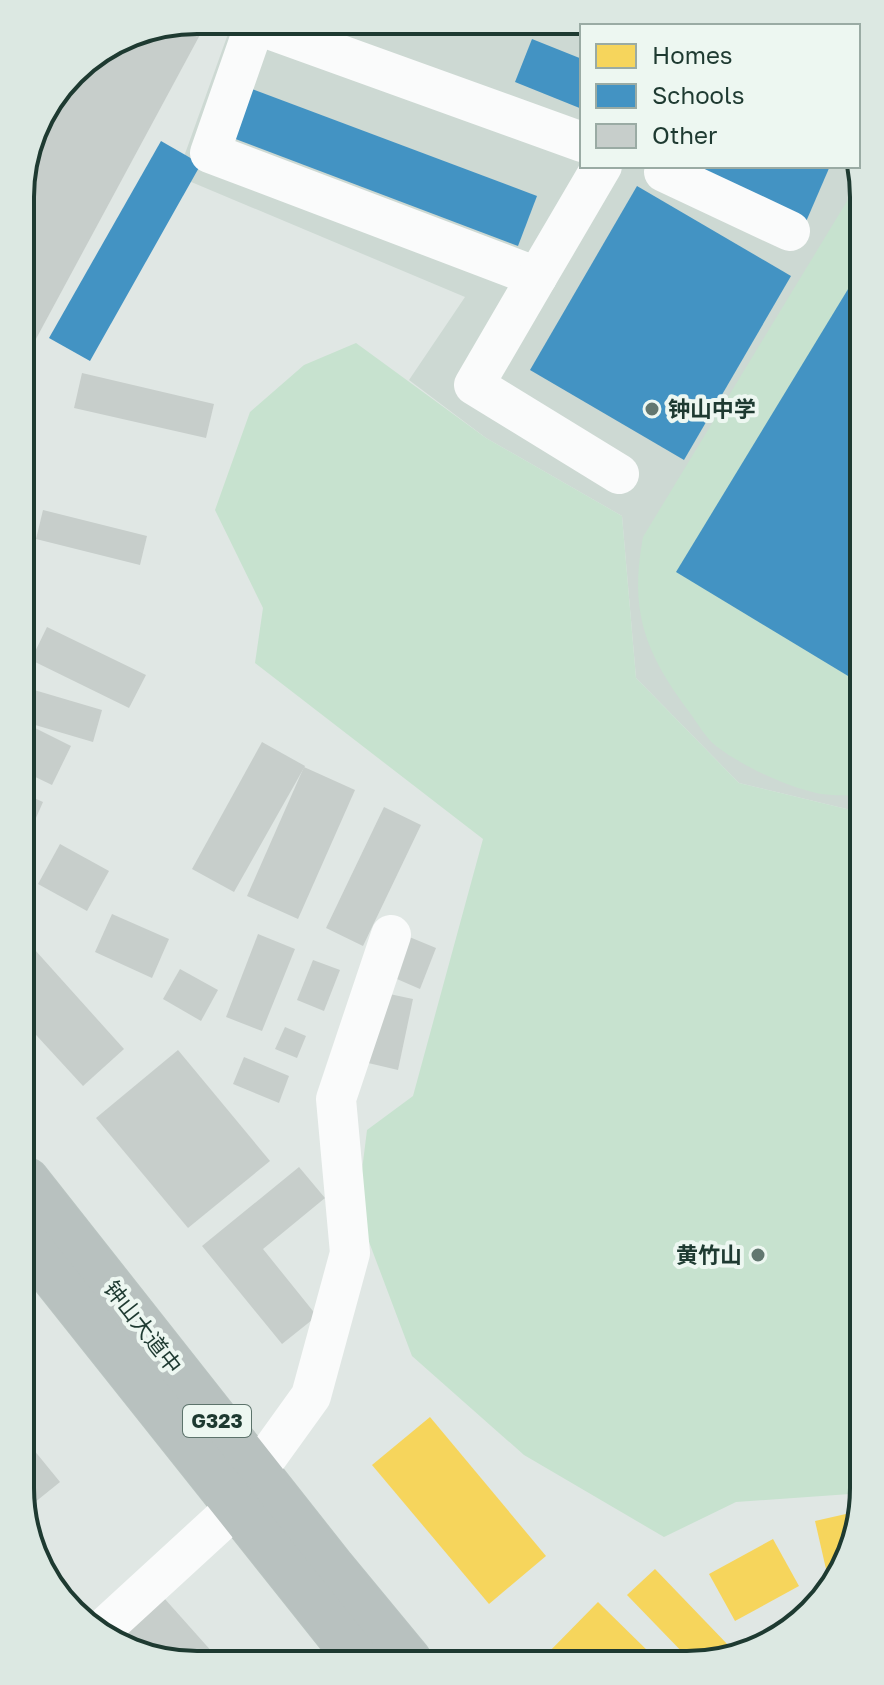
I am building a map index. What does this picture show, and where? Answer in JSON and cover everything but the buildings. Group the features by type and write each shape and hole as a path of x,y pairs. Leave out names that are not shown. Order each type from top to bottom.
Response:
{"highway":[{"name":"钟山大道中","path":"34,1189 402,1651"},
{"name":"钟山大道中","path":"34,1253 351,1651"}],"lane":[{"path":"252,34 210,153 537,277"},
{"path":"283,34 580,141"},
{"path":"601,168 474,385 619,474"},
{"path":"659,168 790,231"},
{"path":"109,1624 235,1508 257,1471 311,1396 350,1253 336,1099 391,935"}],"shaded area":[{"name":"钟山中学","path":"228,34 580,34 580,168 847,168 850,197 850,810 739,783 636,678 622,516 486,438 409,380 465,297 177,176"}],"green space":[{"path":"850,196 850,796 821,794 791,786 726,753 702,731 662,671 644,631 638,588 643,537"},
{"path":"356,343 486,438 622,516 636,678 739,783 850,810 850,1494 736,1502 664,1537 524,1455 412,1356 357,1210 367,1130 413,1096 483,839 255,663 263,608 215,510 250,412 304,365"}],"place":[{"name":"钟山中学","path":"652,409"},
{"name":"黄竹山","path":"758,1255"}]}
